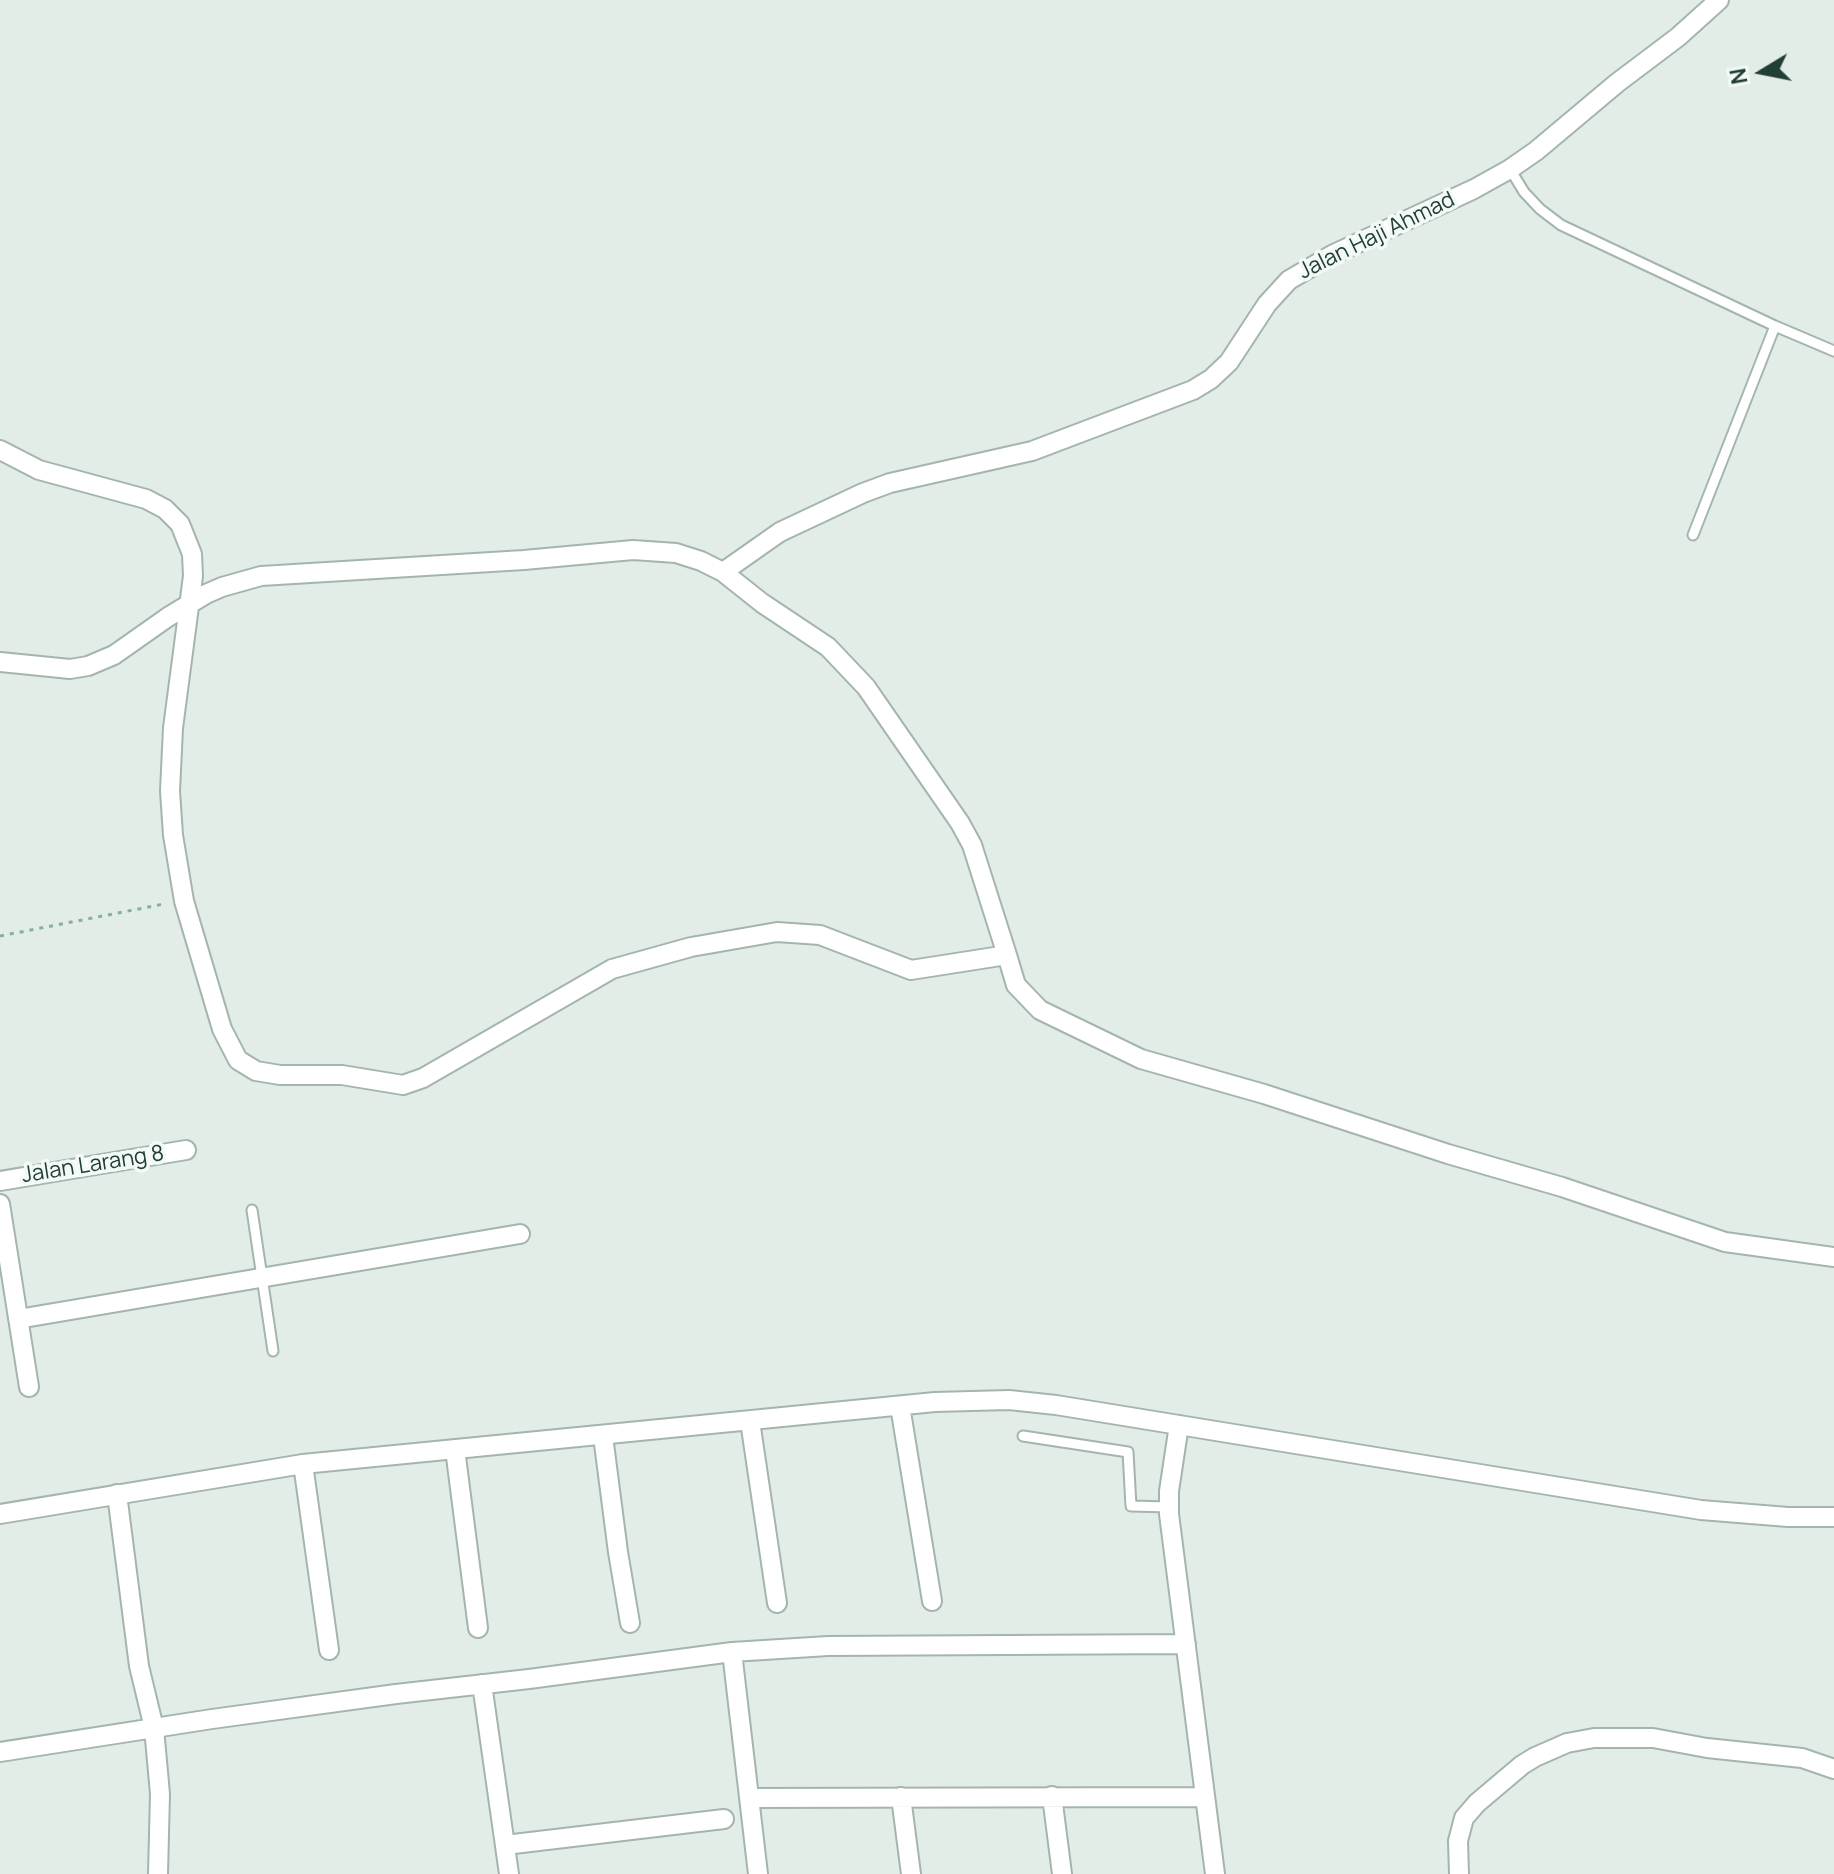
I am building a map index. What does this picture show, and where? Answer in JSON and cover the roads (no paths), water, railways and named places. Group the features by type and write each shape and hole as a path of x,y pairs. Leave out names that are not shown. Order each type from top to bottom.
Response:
{"street":[{"name":"Jalan Haji Ahmad","path":"723,572 780,532 863,493 890,483 1032,451 1193,390 1229,362 1267,304 1289,280 1332,255 1510,169 1692,26 1719,0"},
{"path":"0,450 39,470 146,499 165,509 180,524 192,554 193,576 173,728 170,791 173,835 184,901 222,1029 238,1060 256,1071 280,1075 342,1075 403,1085 423,1078 612,969 691,947 777,932 820,935 911,970 1007,955"},
{"path":"0,662 70,669 88,666 114,655 190,604 222,587 261,576 633,550 676,553 701,561 723,572 762,603 828,647 866,687 966,834 1016,985 1040,1010 1141,1059 1562,1187 1685,1230 1725,1242 1834,1257"},
{"name":"Jalan Larang 8","path":"0,1181 186,1150"},
{"path":"0,1204 29,1387"},
{"path":"18,1319 520,1234"},
{"path":"0,1514 303,1464 900,1406 1009,1400 1056,1405 1701,1510 1788,1517 1834,1517"},
{"path":"900,1406 932,1601"},
{"path":"750,1421 777,1603"},
{"path":"1179,1425 1169,1507 1215,1874"},
{"path":"603,1436 630,1623"},
{"path":"455,1449 478,1628"},
{"path":"303,1464 329,1650"},
{"path":"117,1494 139,1666 154,1728 160,1794 158,1874"},
{"path":"0,1752 381,1696 732,1652 828,1646 1186,1644"},
{"path":"732,1652 758,1874"},
{"path":"482,1684 509,1874"},
{"path":"1459,1874 1458,1841 1464,1818 1522,1765 1567,1743 1594,1738 1653,1738 1707,1748 1802,1758 1834,1769"},
{"path":"1052,1796 1062,1874"},
{"path":"901,1797 911,1874"},
{"path":"749,1798 1205,1797"},
{"path":"505,1845 724,1819"}],"lane":[{"path":"1510,169 1524,192 1561,225 1834,351"},
{"path":"1693,535 1775,326"},
{"path":"252,1210 273,1351"},
{"path":"1023,1436 1128,1452 1131,1506 1169,1507"}]}
